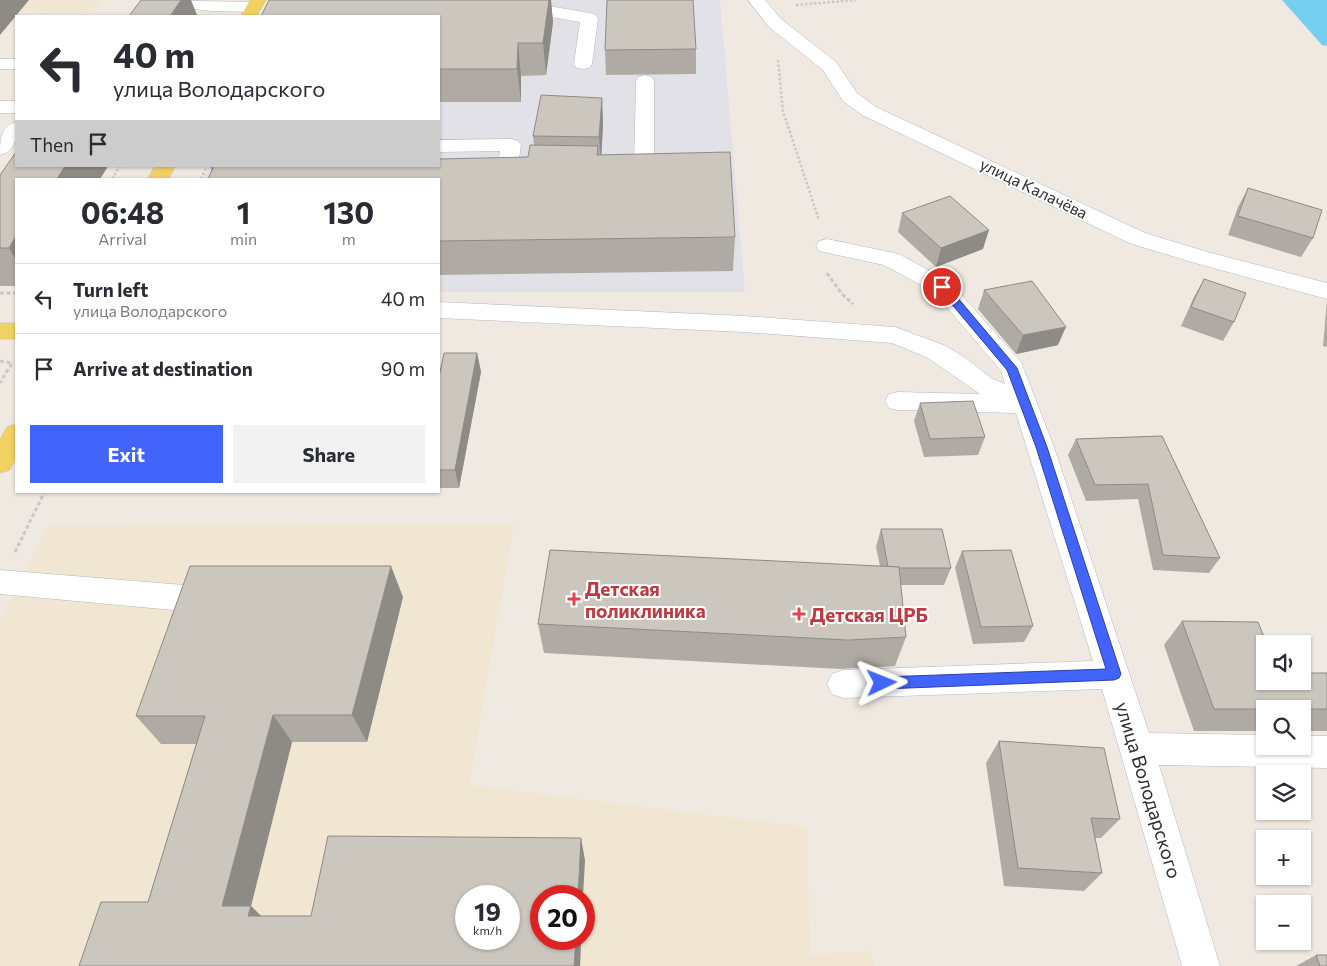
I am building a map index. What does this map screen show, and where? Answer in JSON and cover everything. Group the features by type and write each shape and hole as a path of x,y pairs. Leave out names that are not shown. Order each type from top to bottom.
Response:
{"main road":[{"path":"0,331 15,331"},
{"path":"0,463 15,436"}],"street":[{"path":"155,0 254,8"},
{"path":"484,0 589,18 583,64"},
{"name":"улица Калачёва","path":"765,10 830,66 850,96 870,111 979,161 1137,238 1203,258 1327,291"},
{"path":"0,64 15,64"},
{"path":"604,172 644,172 645,81"},
{"path":"0,107 15,107"},
{"path":"0,149 15,129"},
{"path":"440,146 511,145 507,171 546,172"},
{"name":"улица Володарского","path":"827,246 891,259 942,287 1012,368 1042,447 1138,749 1200,966"},
{"path":"440,310 744,324 895,335 928,348 958,364 982,384 1025,404"},
{"path":"898,401 1025,404"},
{"path":"0,582 184,598"},
{"path":"844,684 1114,674"},
{"path":"1138,749 1327,752"}],"path":[{"path":"845,331 861,323 861,311 842,294 828,274 827,246 782,111 765,10 856,0"},
{"path":"113,178 119,167"},
{"path":"0,293 15,293"},
{"path":"0,361 14,363 0,383"},
{"path":"0,582 44,493"}],"shaded area":[{"path":"0,0 102,0 92,12 0,11"},
{"path":"288,0 720,0 745,292 440,292 440,178 203,178 209,167 440,167 440,15"},
{"path":"514,523 469,785 807,827 810,955 871,951 874,966 0,966 0,620 48,526"}],"water":[{"path":"1282,0 1327,0 1327,46 1322,45"}],"building":[{"path":"141,0 181,0 171,15 130,15"},
{"path":"269,0 549,0 543,43 518,43 517,69 440,69 440,15 262,15"},
{"path":"607,0 693,0 696,49 605,50"},
{"path":"541,95 602,98 599,137 533,136"},
{"path":"530,145 598,146 597,155 730,152 735,237 440,241 440,178 208,178 214,167 440,167 440,159 528,157"},
{"path":"15,153 15,167 64,167 58,178 15,178 15,238 9,248 0,248 0,175"},
{"path":"1248,188 1322,210 1313,238 1238,216"},
{"path":"950,196 989,230 941,248 902,213"},
{"path":"1204,279 1246,293 1234,322 1191,307"},
{"path":"1032,281 1066,327 1023,335 984,290"},
{"path":"444,353 477,353 455,470 440,470 440,372"},
{"path":"973,401 985,437 930,439 920,403"},
{"path":"1162,436 1220,558 1163,555 1148,484 1095,485 1076,439"},
{"path":"881,529 942,529 951,568 888,567"},
{"path":"550,550 899,567 906,637 848,640 538,624"},
{"path":"1011,550 1033,626 981,627 962,551"},
{"path":"190,566 391,566 352,715 273,715 222,906 251,906 248,916 311,916 328,836 581,838 579,885 530,885 530,950 575,950 574,966 79,966 101,902 148,902 205,716 136,716"},
{"path":"1182,621 1258,622 1263,635 1256,635 1256,690 1311,690 1311,673 1327,673 1327,709 1311,709 1311,700 1256,700 1256,709 1214,709"},
{"path":"999,741 1104,748 1120,819 1091,818 1102,873 1018,868"},
{"path":"1316,955 1327,955 1327,966 1320,966"}],"place":[{"name":"Детская поликлиника","path":"574,599"},
{"name":"Детская ЦРБ","path":"799,614"}],"route":[{"path":"882,683 1114,674 1042,447 1012,368 942,287"}]}
